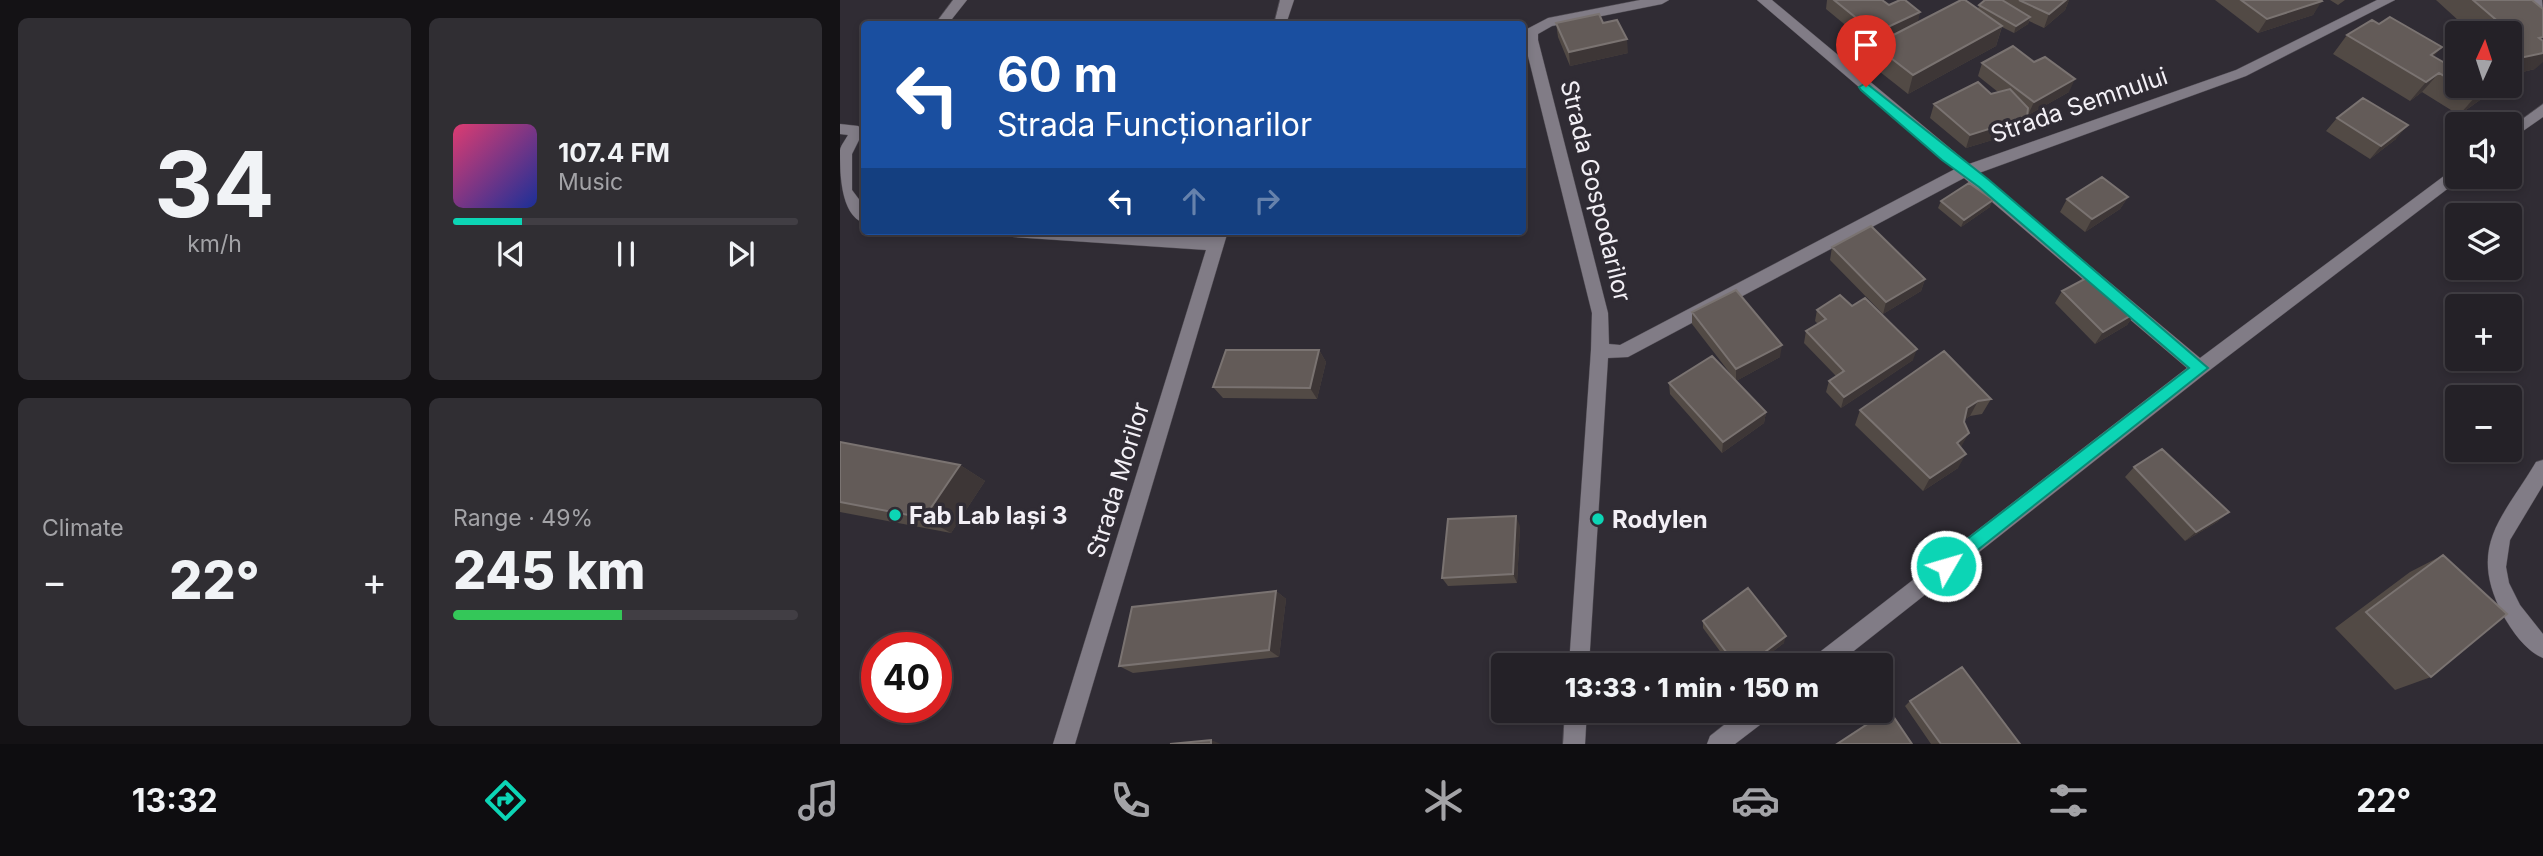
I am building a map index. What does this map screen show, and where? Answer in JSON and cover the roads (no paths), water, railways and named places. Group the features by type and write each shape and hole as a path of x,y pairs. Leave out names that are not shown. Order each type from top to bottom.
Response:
{"street":[{"path":"943,21 960,0"},
{"path":"1281,21 1287,0"},
{"name":"Strada Gospodarilor","path":"1580,653 1601,350 1600,313 1531,40 1532,32 1548,22 1662,0"},
{"path":"1764,0 2200,368"},
{"name":"Strada Semnului","path":"1601,350 1622,352 1966,170 2241,73 2388,0"},
{"path":"2533,0 2543,8"},
{"path":"2522,126 2543,109"},
{"path":"840,129 861,127"},
{"path":"861,127 845,154 844,191 861,213"},
{"path":"1834,653 2200,368 2445,183"},
{"path":"1131,235 1218,238"},
{"name":"Strada Morilor","path":"1064,744 1218,238"},
{"path":"2543,468 2499,540 2497,583 2525,633 2543,648"},
{"path":"1574,744 1575,723"},
{"path":"1718,744 1745,723"}],"place":[{"name":"Fab Lab Iași 3","path":"895,515"},
{"name":"Rodylen","path":"1598,519"}]}
